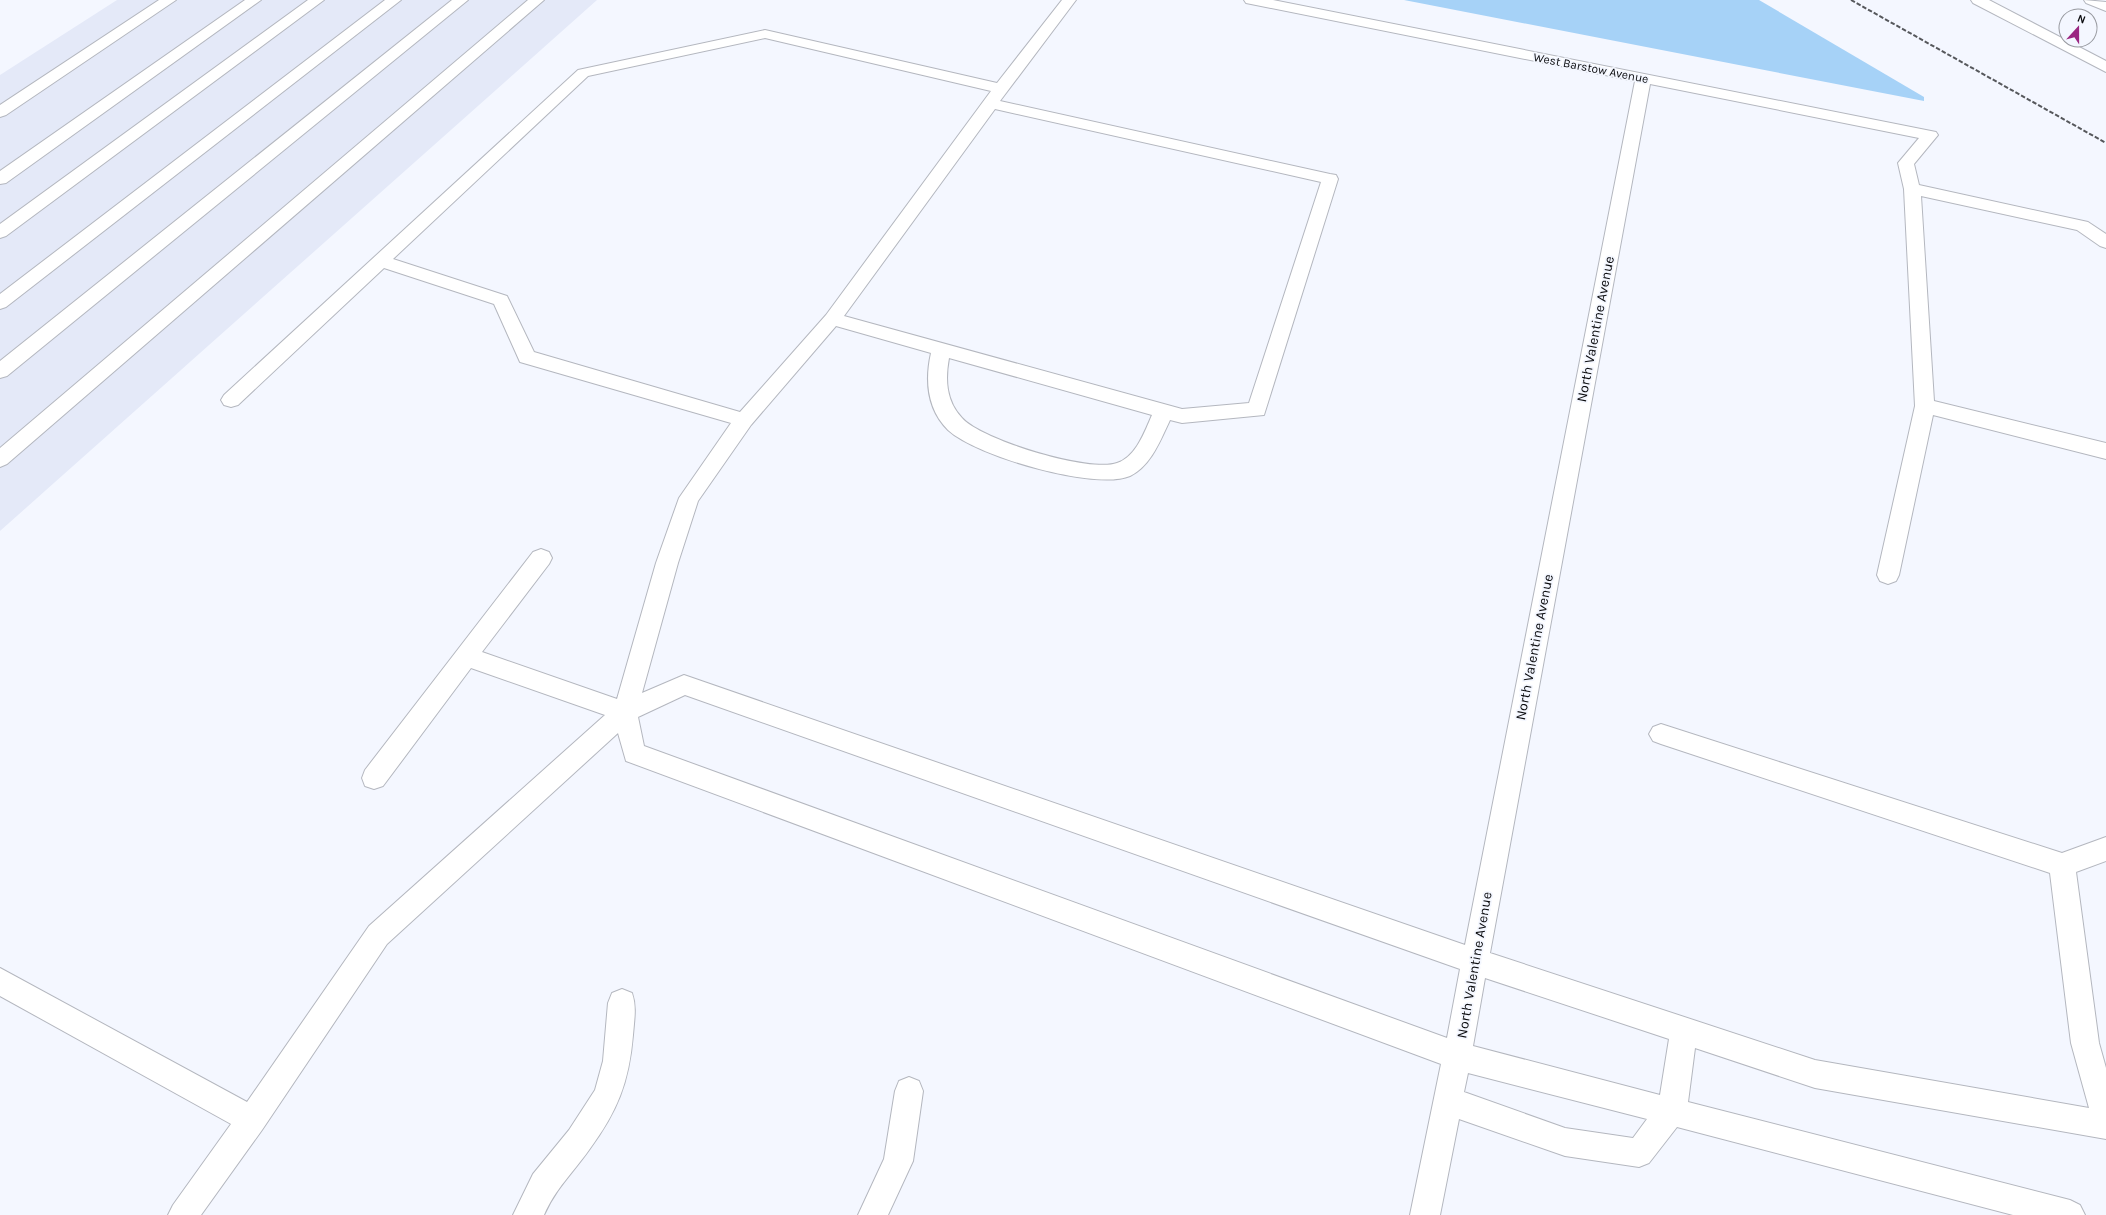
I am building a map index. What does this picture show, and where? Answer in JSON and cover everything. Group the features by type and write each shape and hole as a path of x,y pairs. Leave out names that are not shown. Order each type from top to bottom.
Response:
{"street":[{"path":"0,112 169,0"},
{"path":"0,179 254,0"},
{"path":"0,232 317,0"},
{"path":"0,303 394,0"},
{"path":"0,371 461,0"},
{"path":"0,459 537,0"},
{"path":"1069,0 995,96 832,318 744,420 689,498 667,563 625,712 634,752 1457,1056 2070,1215"},
{"name":"West Barstow Avenue","path":"1251,0 1642,79 1930,135 1906,163 1912,189"},
{"path":"1978,0 2106,67"},
{"path":"2091,0 2106,7"},
{"path":"231,400 583,73 765,34 995,96 1330,178 1257,410 1182,416 832,318"},
{"name":"North Valentine Avenue","path":"1425,1215 1457,1056 1642,79"},
{"path":"1888,575 1924,406 1912,189 2082,226 2106,242"},
{"path":"380,261 501,300 528,357 744,420"},
{"path":"942,349 936,375 940,401 955,425 995,447 1059,466 1104,474 1123,470 1140,457 1164,411"},
{"path":"1924,406 2106,451"},
{"path":"374,778 468,657 541,558"},
{"path":"468,657 625,712"},
{"path":"183,1215 252,1120 378,935 625,712 684,685 1474,961 1815,1074 2106,1125"},
{"path":"1661,734 2062,865 2106,849"},
{"path":"2062,865 2085,1043 2106,1116"},
{"path":"0,981 252,1120"},
{"path":"528,1215 543,1184 579,1140 607,1098 617,1061 622,1003"},
{"path":"1448,1101 1565,1142 1639,1153 1672,1112 1684,1030"},
{"path":"873,1215 898,1161 909,1091"}],"shaded area":[{"path":"117,0 597,0 0,531 0,75"}],"water":[{"path":"1404,0 1759,0 1924,97 1924,101"}],"railway":[{"path":"1851,0 2106,143"}]}
